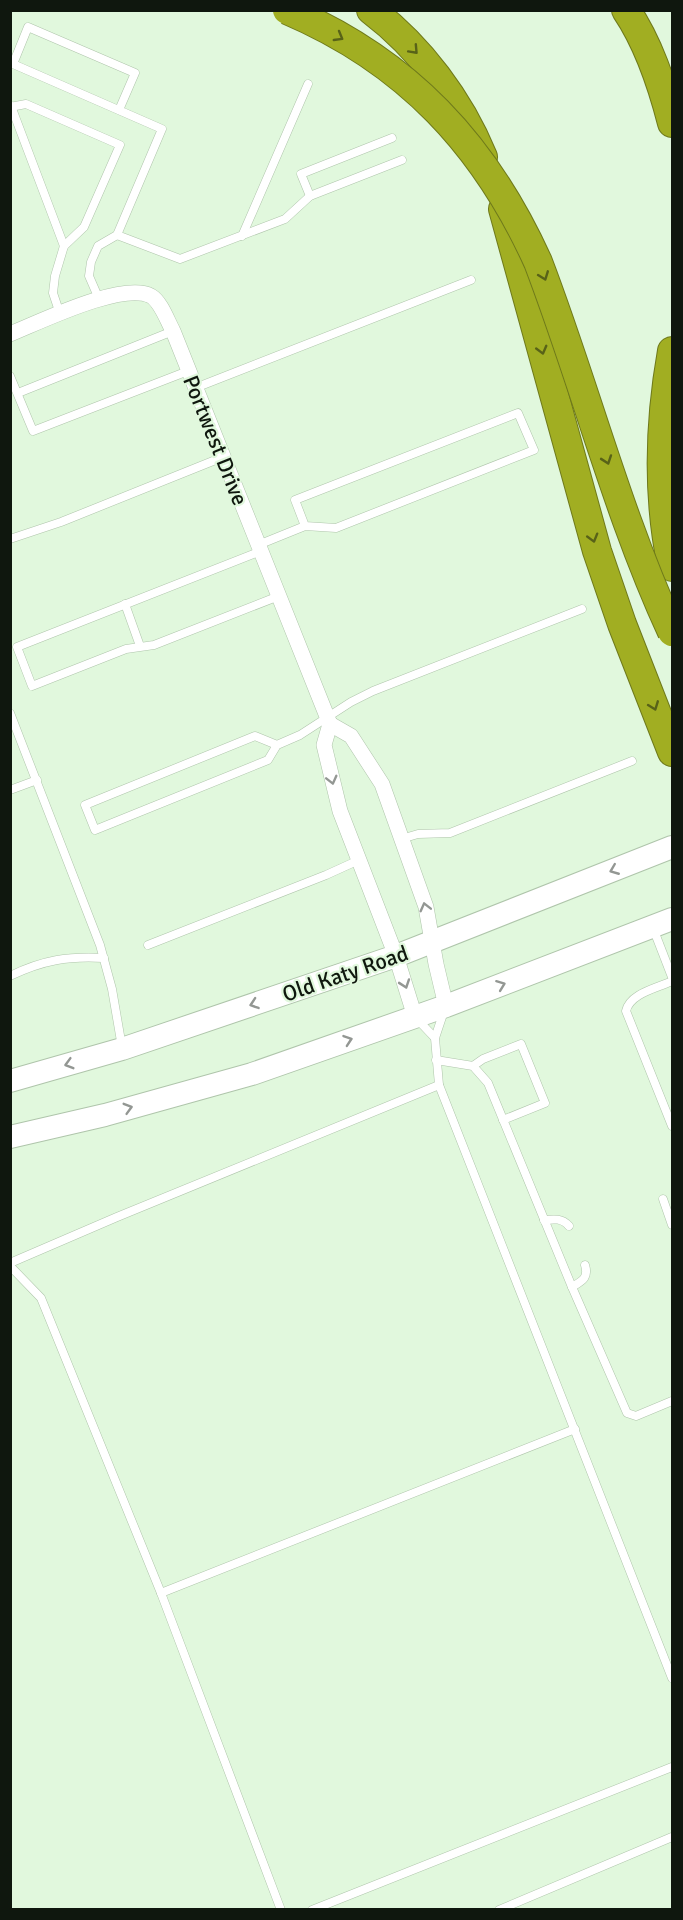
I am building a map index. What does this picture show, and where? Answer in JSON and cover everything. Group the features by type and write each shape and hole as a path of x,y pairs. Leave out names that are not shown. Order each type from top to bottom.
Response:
{"highway":[{"path":"287,10 364,51 410,85 453,126 502,192 538,262 634,542 672,632"},
{"path":"371,10 404,40 429,67 449,94 466,122 496,189 508,224 597,551 622,624 672,752"},
{"path":"626,10 646,46 672,123"},
{"path":"641,10 672,78"},
{"path":"672,351 661,433 665,533 672,567"}],"main road":[{"name":"Old Katy Road","path":"10,1081 122,1049 396,956 672,848"},
{"path":"10,1137 252,1074 446,1006 663,923"}],"street":[{"name":"Portwest Drive","path":"10,334 99,298 118,293 136,292 151,296 161,308 329,721 324,745 340,811 396,956 415,1017"},
{"path":"329,721 351,736 382,784 426,907 446,1006"}],"lane":[{"path":"99,298 89,276 91,262 98,246 117,235 162,129 13,64 28,27 135,73 119,110"},
{"path":"242,236 308,84"},
{"path":"60,314 53,293 64,246 84,227 120,145 26,104 11,106 64,246"},
{"path":"310,196 301,174 392,138"},
{"path":"117,235 180,259 285,219 310,196 402,160"},
{"path":"195,388 471,280"},
{"path":"18,393 172,331"},
{"path":"10,375 33,431 188,371"},
{"path":"279,596 154,645 126,649 32,686 17,647 260,548 305,526 336,528 534,450 518,413 295,500 305,526"},
{"path":"10,539 61,522 223,457"},
{"path":"125,604 140,646"},
{"path":"277,745 255,736 85,805 95,830 268,760 277,745 329,721 351,702 373,691 582,609"},
{"path":"10,712 104,958 112,988 122,1049"},
{"path":"401,839 418,834 450,833 632,761"},
{"path":"10,790 36,780"},
{"path":"147,945 359,860"},
{"path":"663,923 672,979 633,998 626,1011 672,1126"},
{"path":"10,976 58,958 104,958"},
{"path":"446,1006 435,1038 439,1085 672,1678"},
{"path":"415,1017 435,1038"},
{"path":"473,1066 483,1059 521,1044 545,1103 503,1120"},
{"path":"436,1060 473,1066 488,1083 544,1221 627,1413 636,1416 672,1401"},
{"path":"281,1910 161,1593 40,1298 10,1264 117,1217 439,1085"},
{"path":"663,1199 672,1225"},
{"path":"544,1221 558,1219 565,1221 569,1226"},
{"path":"572,1287 586,1277 585,1265"},
{"path":"161,1593 574,1429"},
{"path":"312,1910 672,1767"},
{"path":"499,1910 672,1838"}]}
